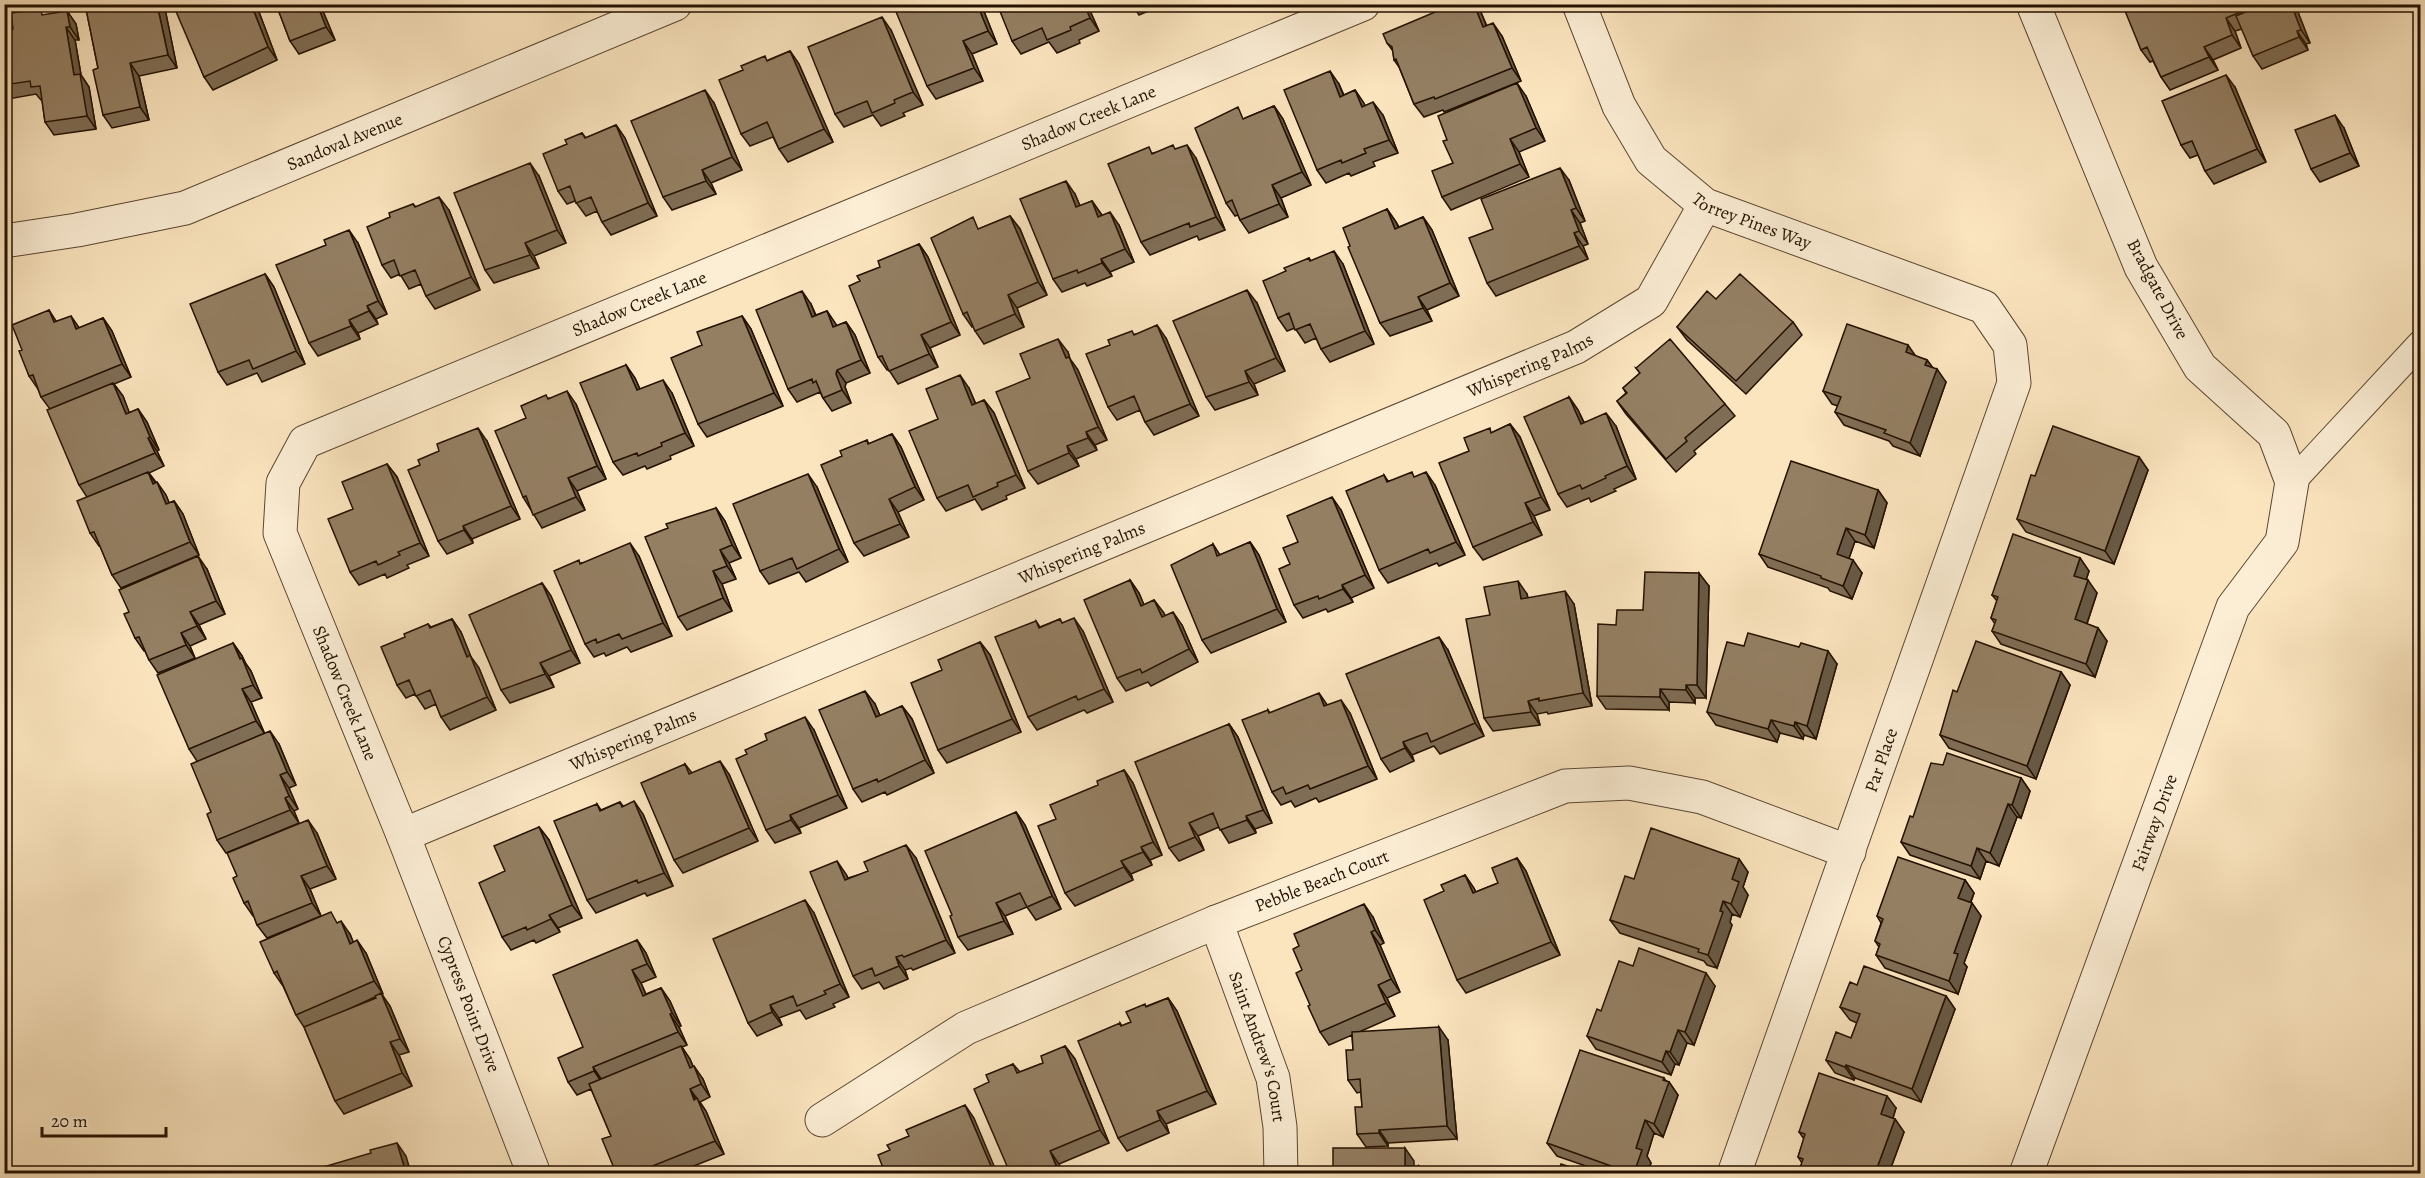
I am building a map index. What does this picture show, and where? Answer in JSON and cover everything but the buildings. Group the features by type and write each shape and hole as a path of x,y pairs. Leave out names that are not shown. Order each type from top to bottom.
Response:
{"street":[{"name":"Sandoval Avenue","path":"4,241 77,231 185,208 675,4"},
{"name":"Shadow Creek Lane","path":"404,835 280,533 283,483 305,442 1363,4"},
{"name":"Torrey Pines Way","path":"1579,4 1619,106 1651,160 1704,205 1984,307 2010,345"},
{"name":"Bradgate Drive","path":"2033,4 2141,267 2200,366 2274,434 2292,482"},
{"name":"Whispering Palms","path":"404,835 1576,347 1651,301 1704,205"},
{"name":"Par Place","path":"1734,1173 2014,383 2010,345"},
{"name":"Fairway Drive","path":"2026,1173 2233,607 2283,542 2292,482"},
{"name":"Pebble Beach Court","path":"822,1120 966,1028 1216,922 1565,786 1629,783 1702,797 1849,852"},
{"name":"Cypress Point Drive","path":"404,835 534,1173"},
{"name":"Saint Andrew's Court","path":"1216,922 1273,1078 1280,1126 1281,1173"}],"lane":[{"path":"2292,482 2421,344"}]}
